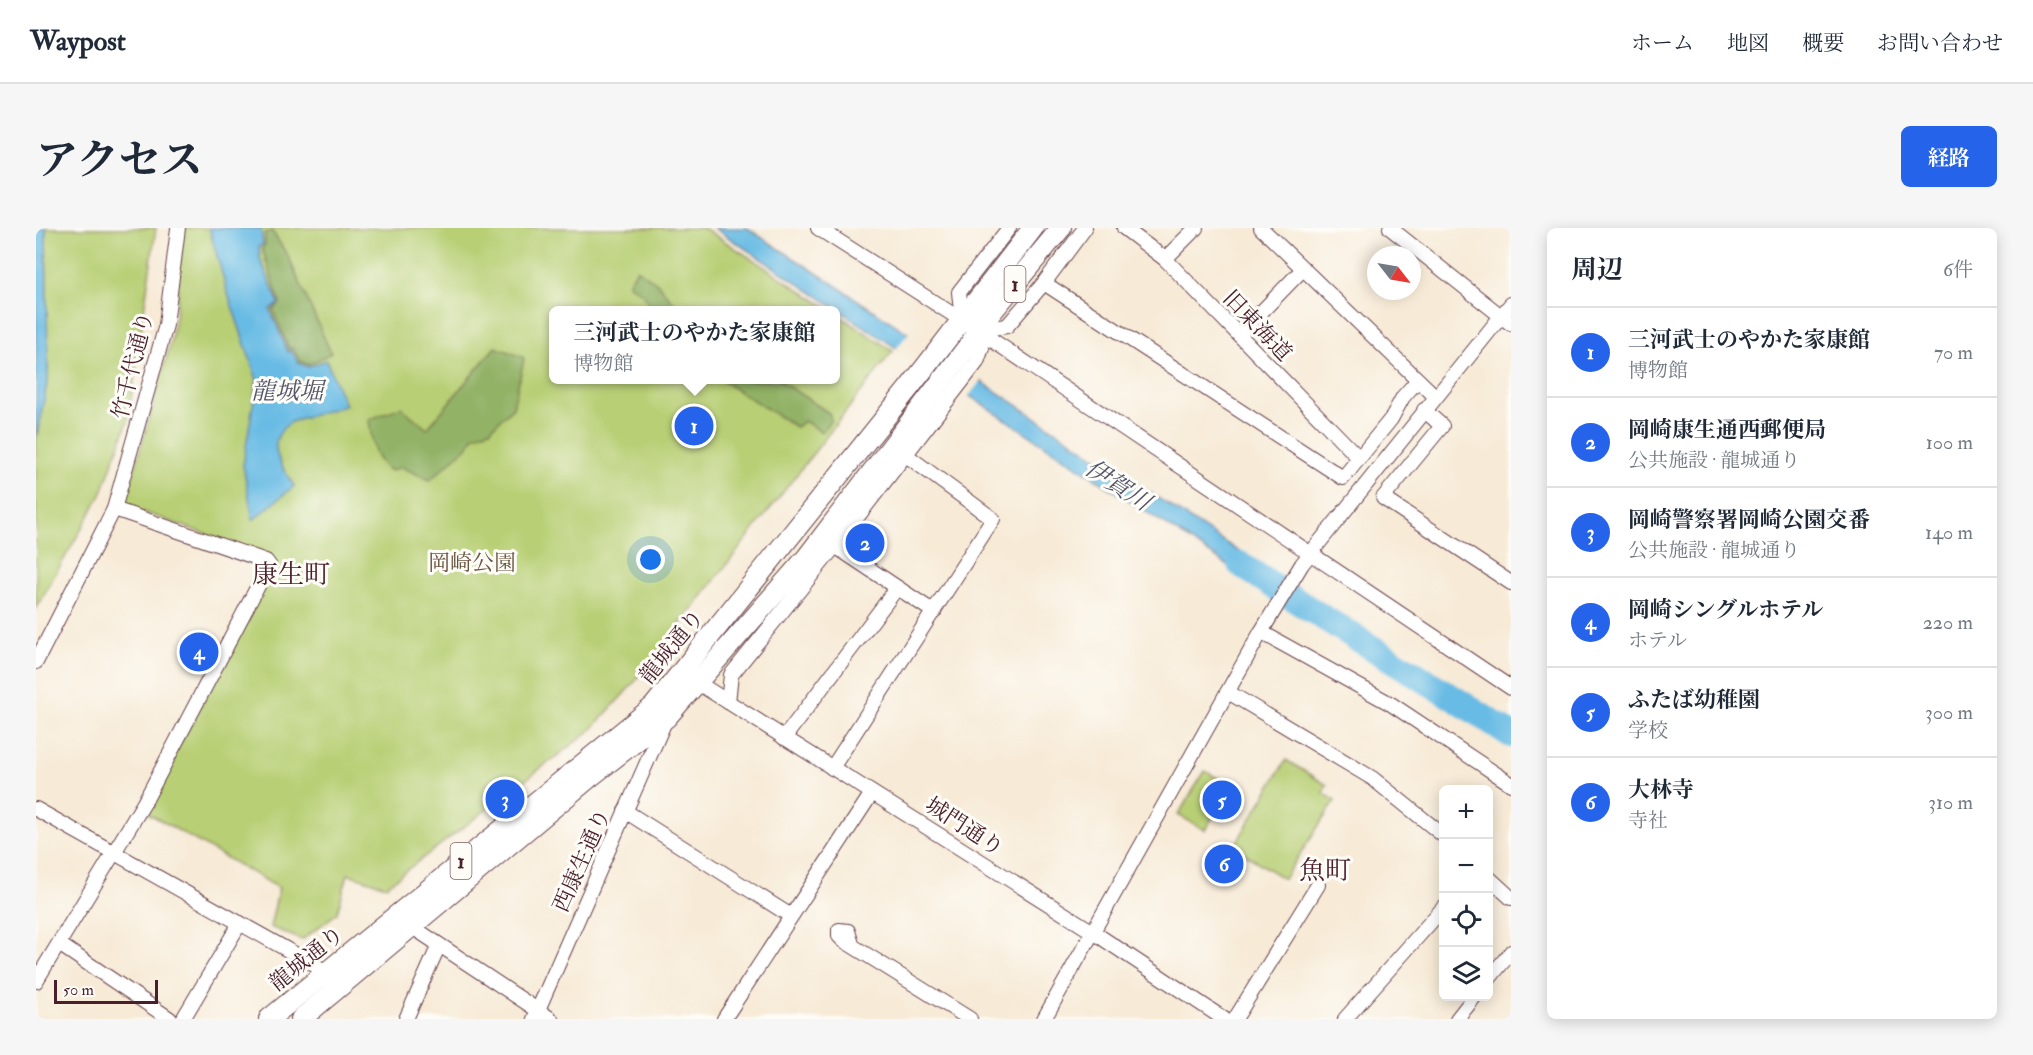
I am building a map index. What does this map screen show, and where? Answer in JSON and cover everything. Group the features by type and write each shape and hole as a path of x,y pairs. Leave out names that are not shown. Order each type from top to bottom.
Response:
{"highway":[{"name":"龍城通り","path":"301,1019 667,717 699,683 934,404 969,334 1033,228"},
{"name":"龍城通り","path":"269,1019 654,706 781,544 909,388 969,334 1062,228"}],"street":[{"name":"竹千代通り","path":"36,662 114,508 166,325 178,228"},
{"path":"818,228 969,334 1306,559 1511,688"},
{"path":"969,334 959,292 1009,228"},
{"path":"969,334 1006,326 1044,283 1085,228"},
{"name":"旧東海道","path":"1124,228 1164,259 1358,458"},
{"path":"1164,259 1196,228"},
{"path":"1261,228 1436,397"},
{"path":"1390,228 1506,320"},
{"path":"1239,335 1303,269"},
{"path":"1044,283 1343,478 1391,419 1403,397 1418,380"},
{"path":"1044,1019 1263,628 1306,559 1424,410 1506,320 1511,304"},
{"path":"728,702 731,675 906,455 934,404"},
{"path":"1424,410 1442,426 1383,498 1511,583"},
{"path":"832,768 993,519 906,455"},
{"path":"36,981 144,803 269,565 266,561 114,508"},
{"path":"807,557 835,546"},
{"path":"835,546 934,612"},
{"path":"784,738 897,588"},
{"path":"1263,628 1391,704 1511,784"},
{"name":"城門通り","path":"681,672 1093,932 1224,1019"},
{"path":"1227,692 1372,778 1439,833"},
{"name":"西康生通り","path":"536,1015 667,717"},
{"path":"724,1019 872,793"},
{"path":"36,809 327,972"},
{"path":"625,812 791,916"},
{"path":"1493,882 1511,898"},
{"path":"1235,1019 1318,885"},
{"path":"1345,1019 1439,912"},
{"path":"183,1019 240,923"},
{"path":"411,926 536,1015 551,1019"},
{"path":"59,944 170,1019"},
{"path":"852,944 970,1019"},
{"path":"406,1019 439,945"},
{"path":"1493,974 1511,952"},
{"path":"1457,1019 1471,1001"}],"green space":[{"path":"46,228 156,228 128,421 101,495 36,608 36,440 48,378"},
{"name":"岡崎公園","path":"182,228 704,228 825,306 549,306 549,384 840,384 840,316 893,351 640,676 591,730 386,886 348,874 337,913 302,940 270,927 279,888 144,811 272,572 271,557 129,507 125,503 171,341 177,304"},
{"path":"272,231 288,256 331,353 308,365 300,361 293,348 289,349 273,310 280,303 262,248 265,245 265,233"},
{"path":"637,269 657,283 677,306 650,306 643,294 628,284"},
{"path":"495,347 524,359 513,407 490,430 474,436 467,447 430,480 401,467 391,471 385,467 374,449 369,421 401,407 427,429"},
{"path":"727,384 785,384 829,413 831,420 822,432 804,421 796,427"},
{"path":"1286,760 1327,785 1323,792 1335,801 1284,879 1234,847"},
{"path":"1205,771 1232,786 1205,830 1178,815"}],"water":[{"path":"36,228 46,228 48,378 36,440"},
{"name":"龍城堀","path":"209,228 261,228 263,245 259,246 260,258 279,304 270,309 288,352 291,350 299,363 308,367 326,360 345,405 291,422 283,429 276,445 277,453 294,486 253,520 243,465 257,380 227,291"},
{"path":"714,228 747,228 803,264 1249,558 1270,579 1266,586 1250,580 840,311 840,306 833,306"}],"pier":[{"path":"910,331 983,378 968,397 896,349"}],"waterway":[{"name":"伊賀川","path":"1240,564 1511,735"}],"place":[{"name":"三河武士のやかた家康館","path":"694,426"},
{"name":"岡崎康生通西郵便局","path":"865,543"},
{"name":"岡崎シングルホテル","path":"199,652"},
{"name":"岡崎警察署岡崎公園交番","path":"505,799"},
{"name":"ふたば幼稚園","path":"1222,800"},
{"name":"大林寺","path":"1224,864"}],"district":[{"name":"康生町","path":"291,574"},
{"name":"魚町","path":"1325,870"}]}
